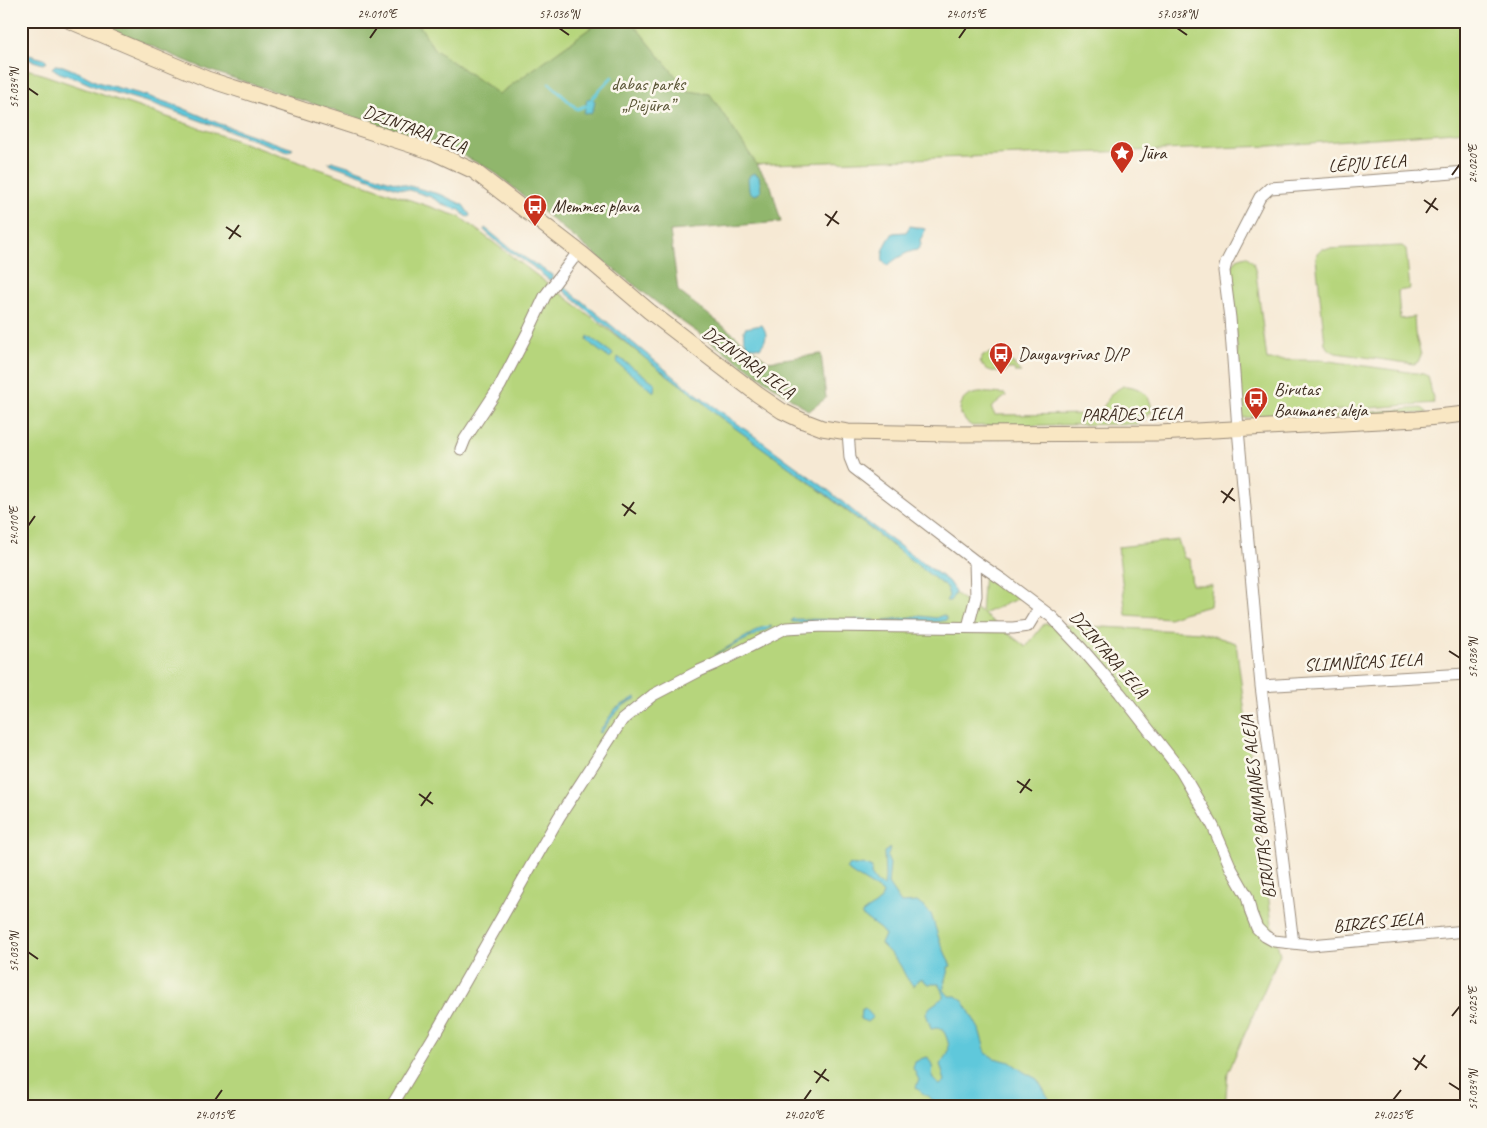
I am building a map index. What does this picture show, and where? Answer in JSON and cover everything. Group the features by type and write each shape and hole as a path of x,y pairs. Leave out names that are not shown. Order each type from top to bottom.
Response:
{"street":[{"name":"DZINTARA IELA","path":"70,21 207,78 433,152 474,172 757,394 782,411 801,420"},
{"name":"LĒPJU IELA","path":"1270,188 1466,172"},
{"name":"BIRUTAS BAUMANES ALEJA","path":"1270,188 1260,197 1224,266 1224,277 1230,318 1261,686 1293,943"},
{"path":"461,449 465,439 500,386 544,296 578,252"},
{"name":"PARĀDES IELA","path":"801,420 822,428 848,432 950,434 1159,433 1417,419 1466,414"},
{"name":"DZINTARA IELA","path":"848,432 850,458 854,468 975,561 1052,617 1120,692 1181,771 1213,826 1231,868 1247,896 1257,928 1274,941 1293,943"},
{"path":"968,627 976,596 975,561"},
{"path":"392,1107 559,817 622,720 653,695 786,628 824,626 1012,628 1028,626 1039,608"},
{"name":"SLIMNĪCAS IELA","path":"1261,686 1466,674"},
{"name":"BIRZES IELA","path":"1293,943 1311,945 1466,932"}],"green space":[{"path":"91,21 417,21 434,49 499,94 600,21 631,21 688,91 710,94 771,186 781,222 670,231 678,291 768,361 821,354 826,398 809,411 674,316 493,171 446,147 208,70"},
{"name":"dabas parks „Piejūra”","path":"122,21 1466,21 1466,131 1271,146 634,169"},
{"path":"21,67 460,217 981,613 984,572 1019,598 983,614 1026,647 1044,624 1201,632 1236,643 1272,924 1280,954 1228,1072 1225,1107 21,1107"},
{"path":"1402,246 1406,249 1410,289 1398,291 1400,319 1414,317 1415,333 1421,355 1418,362 1414,364 1336,353 1330,350 1325,344 1317,253 1321,249"},
{"path":"1246,256 1253,262 1256,273 1267,360 1322,360 1423,374 1428,376 1434,403 1242,418 1231,268 1237,259"},
{"path":"1003,353 1021,372 1015,372 1014,369 1006,369 1006,372 987,369 980,361 983,355"},
{"path":"1123,386 1140,390 1148,397 1150,402 1151,413 1138,424 972,426 960,415 961,406 968,396 982,393 1005,394 1006,396 991,408 995,415 1099,414 1112,393"},
{"path":"1421,408 1427,413 1328,419 1310,417"},
{"path":"1178,540 1184,558 1189,559 1192,585 1212,585 1210,606 1169,618 1126,615 1118,547"}],"water":[{"path":"21,53 44,59 47,62 43,64 21,57"},
{"path":"55,65 63,66 97,82 180,107 220,124 293,149 288,152 157,105 96,87 60,73 52,68"},
{"path":"592,98 595,101 591,114 584,113 587,99"},
{"path":"332,161 384,179 442,195 463,205 470,215 469,217 465,216 460,210 446,206 431,197 397,188 328,163"},
{"path":"754,173 759,176 761,190 758,194 754,195 749,191 748,179"},
{"path":"910,226 925,229 920,240 921,245 917,250 909,252 888,265 883,262 884,250 893,233 906,232"},
{"path":"485,228 514,251 552,275 552,279 549,280 503,247 484,230"},
{"path":"560,285 682,383 948,581 955,591 950,601 946,601 949,596 947,588 819,489 713,412 702,401 646,359 559,287"},
{"path":"762,325 766,334 760,348 748,346 744,337 745,328"},
{"path":"588,336 613,355 609,358 593,346 587,340"},
{"path":"618,357 655,383 654,392 617,363"},
{"path":"943,615 946,617 946,620 935,622 922,620 883,621 920,616 936,618"},
{"path":"792,619 875,620 874,622 793,622 791,621"},
{"path":"763,627 772,627 714,655"},
{"path":"635,697 637,698 621,708 601,733 599,732 615,709"},
{"path":"891,848 887,857 890,864 888,884 901,903 917,902 931,914 939,939 951,966 948,967 944,990 949,996 956,996 964,1002 979,1029 986,1053 994,1058 1010,1062 1037,1079 1050,1100 1058,1103 1060,1107 938,1107 934,1101 916,1087 919,1080 913,1068 915,1062 923,1058 928,1057 931,1063 934,1080 940,1085 945,1081 940,1064 947,1056 949,1048 947,1039 943,1030 931,1029 926,1013 930,1007 944,997 939,984 929,984 921,979 914,986 898,962 881,944 885,935 861,915 877,904 882,898 883,893 846,869 849,864 855,866 863,864 872,868 871,874 878,884 884,886 884,852"},
{"path":"865,1008 873,1017 867,1022 860,1019 861,1010"}],"waterway":[{"path":"592,98 612,77"},
{"path":"549,83 577,109 585,106"}],"place":[{"name":"Jūra","path":"1122,174"},
{"name":"Memmes pļava","path":"535,227"},
{"name":"Daugavgrīvas D/P","path":"1001,375"},
{"name":"Birutas Baumanes aleja","path":"1256,420"}]}
